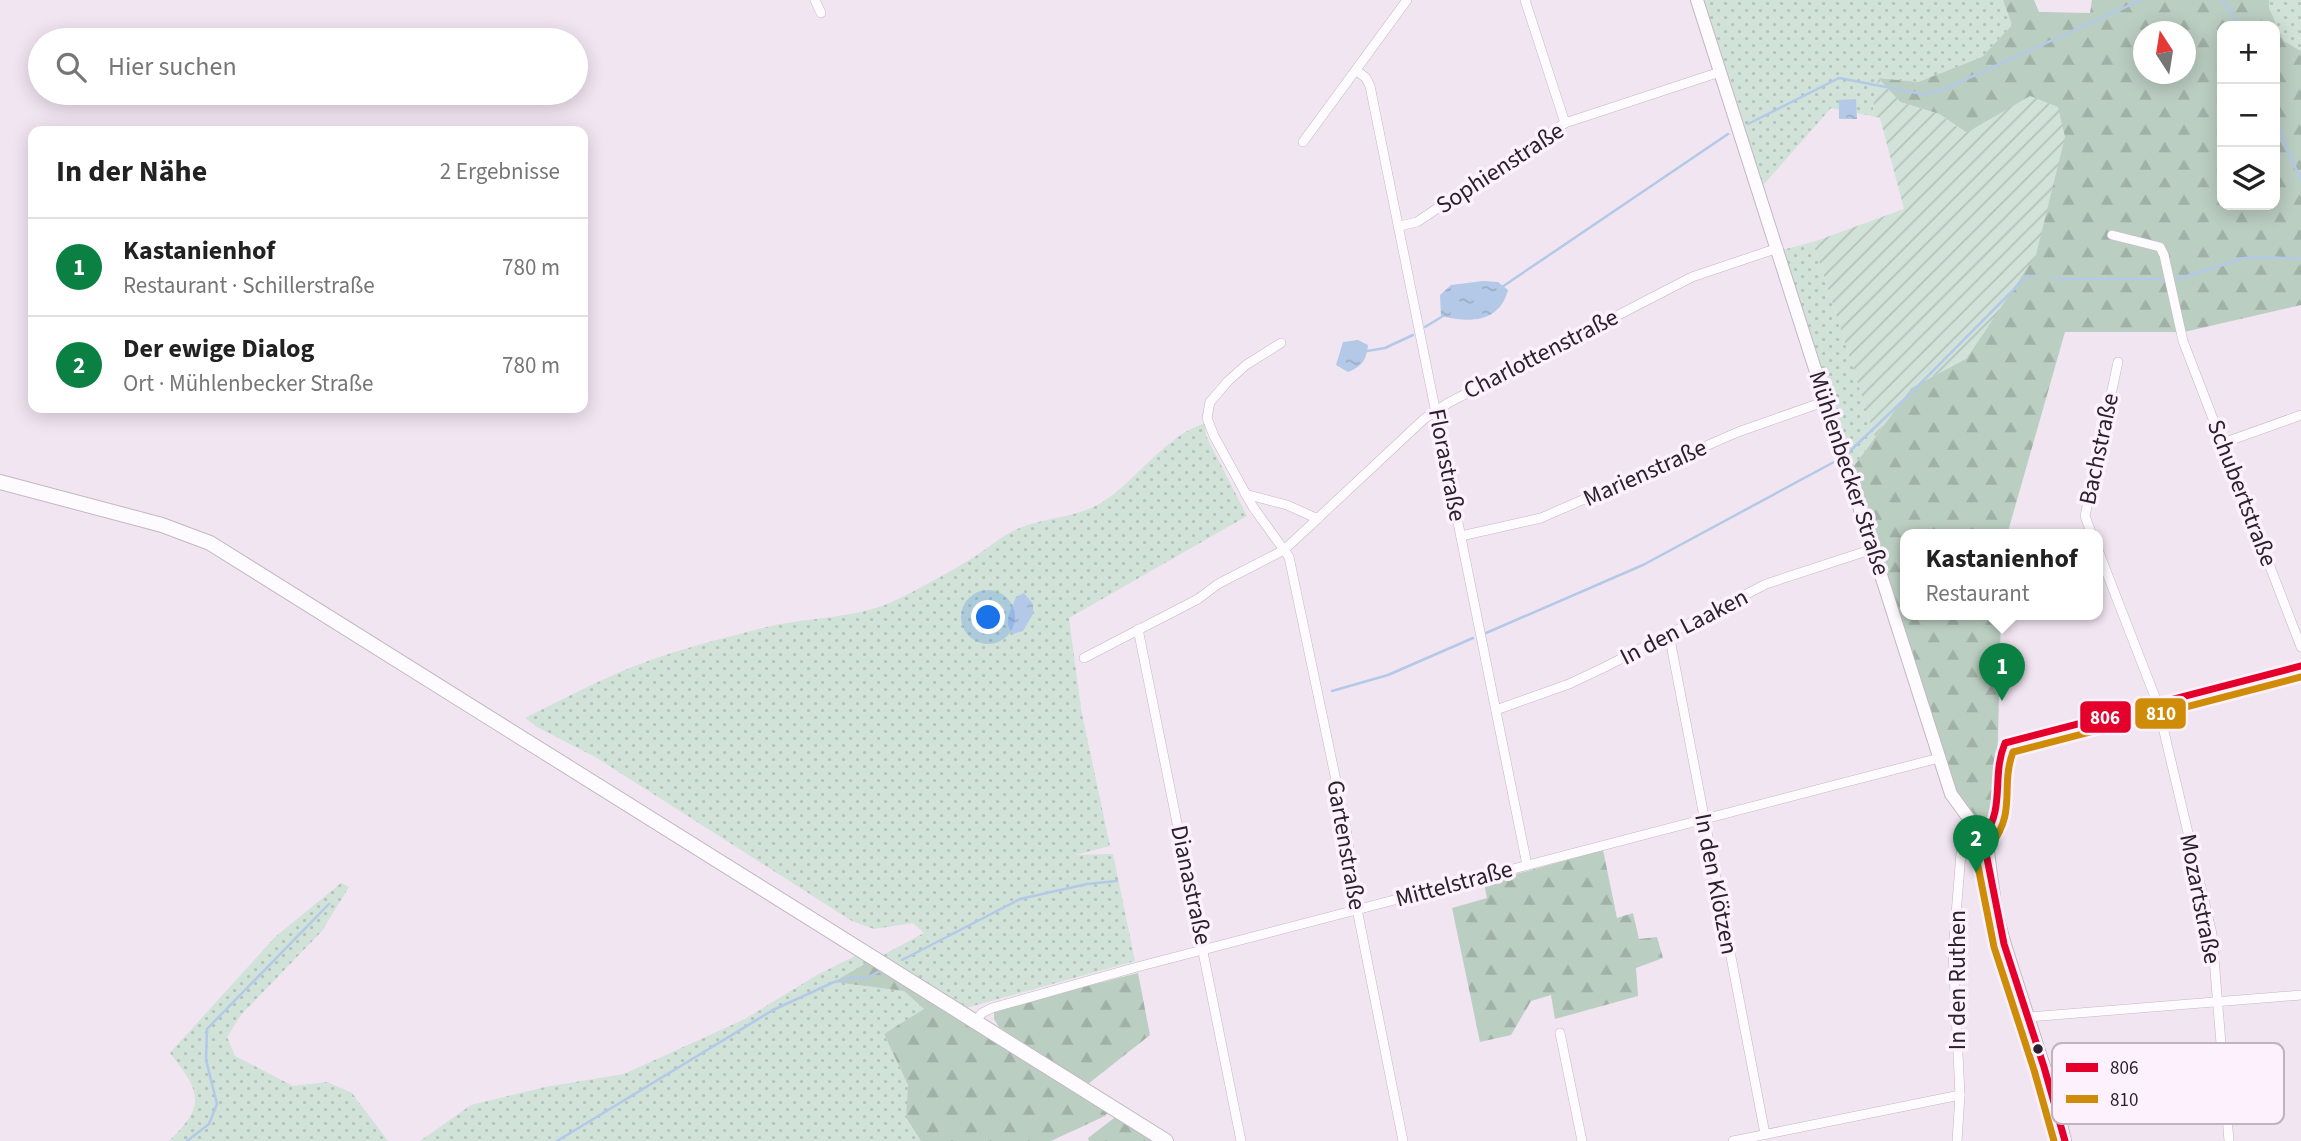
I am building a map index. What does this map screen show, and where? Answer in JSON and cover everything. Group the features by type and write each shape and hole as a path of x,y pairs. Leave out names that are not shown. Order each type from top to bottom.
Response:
{"main road":[{"name":"Mühlenbecker Straße","path":"1697,0 1951,794 1968,821 1983,838 1988,852 1996,912 2052,1091"},
{"path":"0,482 162,525 210,543 1166,1141"}],"street":[{"path":"815,0 821,13"},
{"path":"1303,142 1407,0"},
{"path":"1525,0 1565,123"},
{"name":"Florastraße","path":"1356,70 1370,86 1527,865"},
{"name":"Sophienstraße","path":"1400,226 1417,222 1565,123 1720,72"},
{"name":"Schubertstraße","path":"2112,235 2160,247 2164,255 2183,341 2301,647"},
{"name":"Charlottenstraße","path":"1084,658 1198,599 1218,584 1284,550 1435,410 1692,277 1778,248"},
{"name":"Gartenstraße","path":"1281,343 1256,358 1216,393 1208,412 1209,426 1245,494 1289,557 1346,828 1357,909 1403,1141"},
{"name":"Bachstraße","path":"2090,529 2085,516 2118,362"},
{"name":"Marienstraße","path":"1461,536 1541,518 1738,432 1826,401"},
{"path":"2224,443 2301,415"},
{"path":"1245,494 1296,508 1318,519"},
{"name":"In den Laaken","path":"1496,710 1569,684 1766,584 1873,549"},
{"path":"2103,563 2157,702"},
{"name":"Dianastraße","path":"1138,629 1241,1141"},
{"name":"In den Klötzen","path":"1669,634 1765,1134"},
{"path":"1983,838 1996,816 1999,754 2005,743 2301,666"},
{"name":"Mozartstraße","path":"2157,702 2212,934 2221,1043"},
{"name":"Mittelstraße","path":"975,1022 982,1013 992,1007 1939,758"},
{"name":"In den Ruthen","path":"1957,1141 1960,1095 1953,951 1963,829 1968,821"},
{"path":"2029,1017 2301,995"},
{"path":"1560,1033 1582,1141"},
{"path":"1733,1141 1960,1095"}],"green space":[{"path":"1697,0 2003,0 2012,25 1982,57 1918,82 1878,78 1872,116 1831,108 1759,190"},
{"path":"2003,0 2034,0 2039,12 2090,13 2092,0 2269,0 2269,8 2275,21 2217,21 2217,210 2280,210 2280,32 2284,41 2301,51 2301,305 2184,332 2065,332 2009,529 1900,529 1900,620 2001,620 1996,816 1986,834 1970,835 1966,813 1942,748 1929,728 1849,473 1911,388 1967,358 1967,133 1939,114 1900,102 1878,78 1918,82 1982,57 2012,25"},
{"path":"2269,0 2301,0 2301,51 2284,41 2280,32 2280,21 2275,21 2269,8"},
{"path":"1878,78 1900,102 1939,114 1966,133 2030,96 2058,107 2065,137 2036,255 1967,358 1911,388 1875,437 1813,242 1904,209 1880,118 1872,116"},
{"path":"1813,242 1875,437 1849,473 1782,250"},
{"path":"1205,423 1206,436 1247,516 1069,618 1081,709 1110,846 1075,855 1113,854 1135,961 966,1008 883,955 924,933 913,923 874,929 852,921 597,758 525,718 620,672 675,652 767,627 862,612 892,602 962,565 1013,531 1030,524 1081,512 1101,503 1176,438"},
{"path":"1603,850 1617,918 1633,913 1639,939 1657,937 1663,958 1636,968 1638,996 1555,1019 1551,995 1531,1001 1511,1035 1480,1042 1452,908 1487,898 1484,883"},
{"path":"341,883 349,887 322,931 241,1015 227,1037 235,1056 293,1086 327,1082 352,1093 388,1141 169,1141 189,1117 195,1098 188,1078 170,1053 275,937"},
{"path":"859,954 873,959 835,982 904,991 925,1010 884,1034 908,1085 906,1119 921,1141 420,1141 471,1105 545,1087 624,1074 745,1019 817,975"},
{"path":"873,959 1109,1111 1105,1116 1051,1141 921,1141 906,1118 908,1085 884,1034 924,1009 904,991 834,982"},
{"path":"1138,973 1150,1035 1088,1084 999,1027 994,1019 994,1010"},
{"path":"1118,1115 1160,1141 1089,1141 1088,1138"}],"water":[{"path":"1856,99 1857,119 1839,119 1839,100"},
{"path":"1498,282 1508,290 1498,309 1490,315 1473,320 1441,316 1440,295 1451,285"},
{"path":"1358,340 1368,345 1366,355 1360,365 1348,372 1336,365 1343,342"},
{"path":"1024,593 1033,604 1033,614 1023,631 1013,634 1008,625 1008,616 1016,597"}],"waterway":[{"path":"1748,124 1839,78 1922,94 1940,91 2141,0"},
{"path":"2222,0 2237,21"},
{"path":"2280,130 2301,180"},
{"path":"1502,287 1728,134"},
{"path":"2177,279 2245,258 2301,259"},
{"path":"1849,452 2027,276 2034,277"},
{"path":"2053,279 2165,279"},
{"path":"1425,327 1443,316"},
{"path":"1367,351 1385,348 1413,335"},
{"path":"1486,633 1643,565 1834,462"},
{"path":"1332,691 1388,675 1473,638"},
{"path":"902,960 1020,899 1087,884 1117,881"},
{"path":"187,1141 209,1124 217,1104 206,1060 207,1029 329,904"},
{"path":"557,1141 773,1010 834,982 856,977 864,979 882,970"}],"transit line":[{"name":"806","path":"1983,838 1994,815 1999,768 2005,743 2301,666"},
{"name":"810","path":"1991,845 2004,821 2009,765 2013,752 2301,677"},
{"name":"806","path":"1983,838 2004,944 2052,1095"},
{"name":"810","path":"1973,841 1994,947 2054,1141"},
{"name":"806","path":"2060,1124 2065,1141"}],"place":[{"name":"Kastanienhof","path":"2002,701"},
{"name":"Der ewige Dialog","path":"1976,873"}]}
